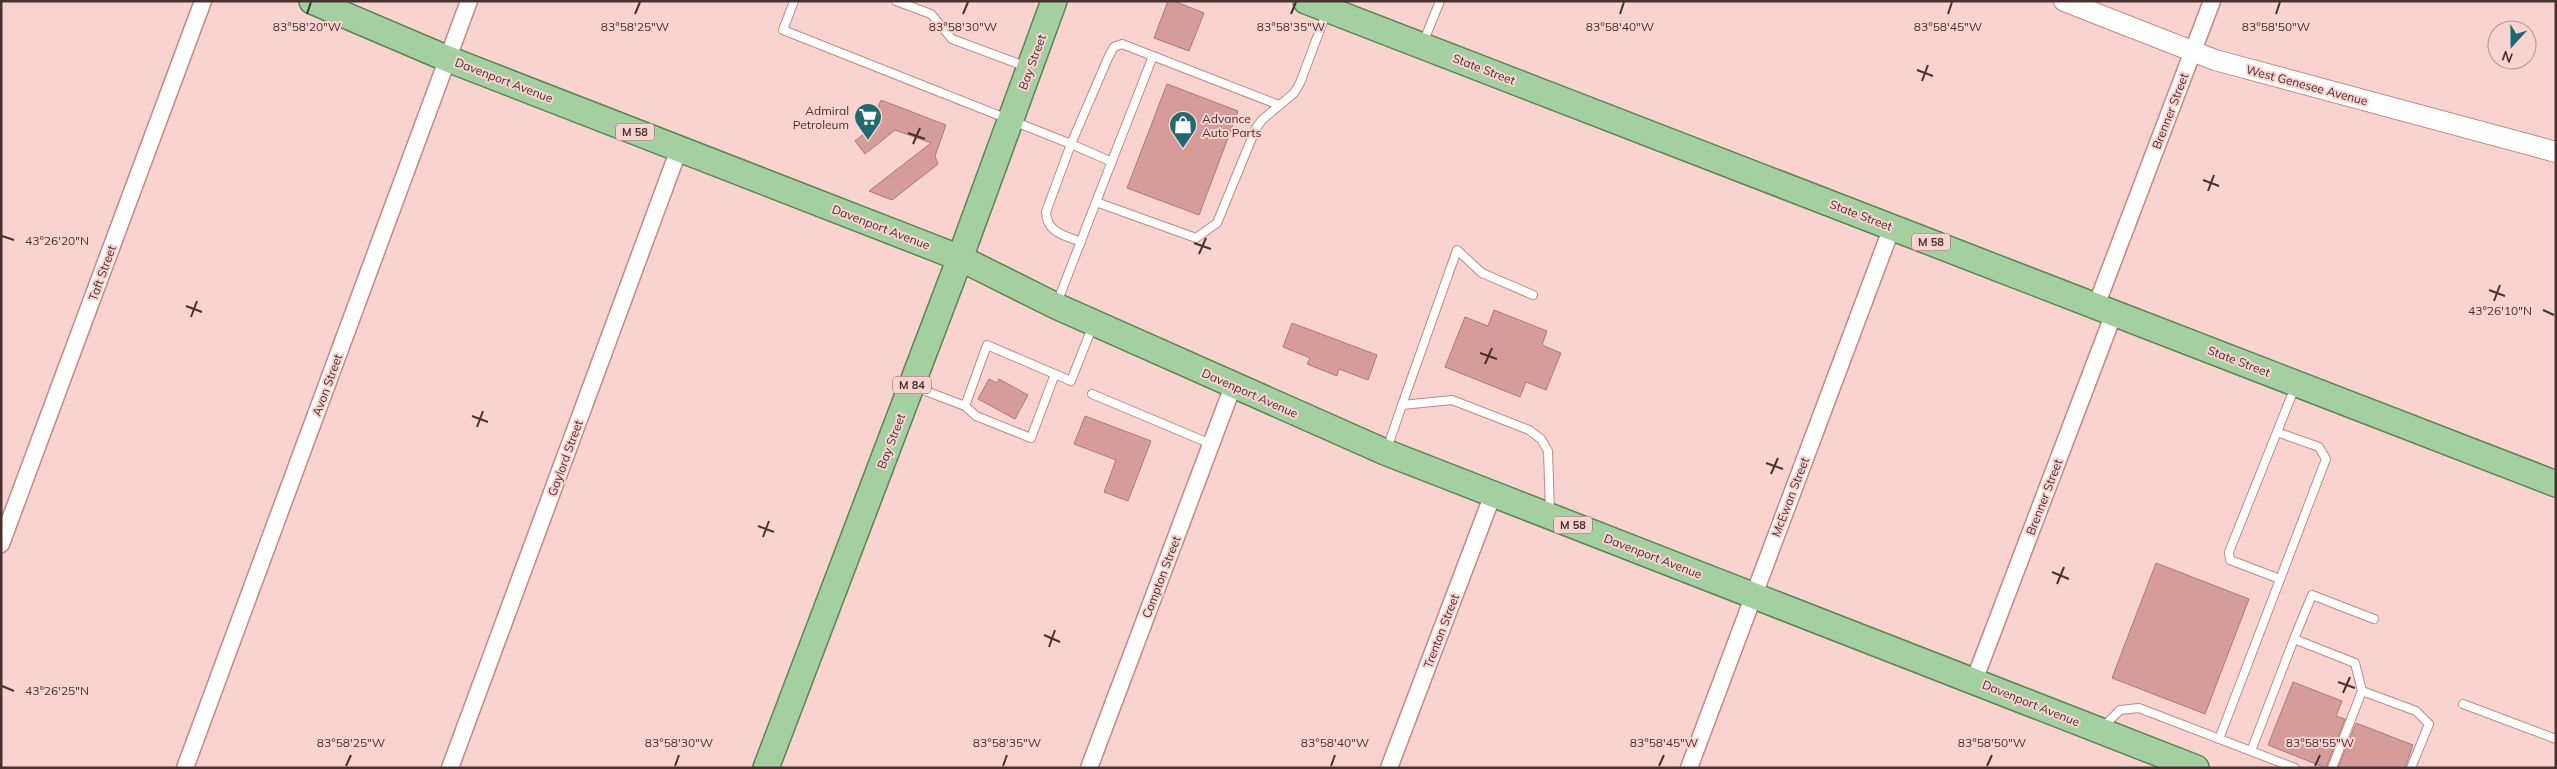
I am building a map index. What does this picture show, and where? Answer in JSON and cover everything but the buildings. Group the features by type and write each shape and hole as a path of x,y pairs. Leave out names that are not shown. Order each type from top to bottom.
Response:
{"main road":[{"name":"Davenport Avenue","path":"312,1 448,59 960,258 1056,306 1385,452 2193,767"},
{"name":"Bay Street","path":"766,768 960,258 1054,1"},
{"name":"State Street","path":"1317,5 2556,484"}],"street":[{"name":"Taft Street","path":"1,544 203,1"},
{"name":"Avon Street","path":"185,768 469,1"},
{"name":"West Genesee Avenue","path":"2064,1 2215,60 2556,152"},
{"name":"Brenner Street","path":"1974,681 2212,1"},
{"name":"Gaylord Street","path":"450,768 679,149"},
{"name":"McEwan Street","path":"1689,768 1892,227"},
{"name":"Compton Street","path":"1089,768 1233,386"},
{"name":"Trenton Street","path":"1390,768 1493,494"}],"lane":[{"path":"794,1 783,30 1112,162"},
{"path":"896,1 931,14 952,39 1030,68"},
{"path":"1422,46 1440,1"},
{"path":"1096,202 1184,236 1196,238 1217,224 1256,128 1294,93 1300,83 1317,5"},
{"path":"1081,242 1051,230 1046,221 1046,212 1071,144 1114,47 1122,44 1279,105"},
{"path":"1056,306 1153,56"},
{"path":"1385,452 1456,250 1482,273 1533,295"},
{"path":"965,406 987,345 1071,381 1094,323"},
{"path":"912,385 965,406 976,416 1031,438 1055,374"},
{"path":"2280,579 2230,560 2229,552 2296,384"},
{"path":"1092,394 1211,444"},
{"path":"1402,405 1452,400 1529,430 1541,439 1548,451 1550,516"},
{"path":"2219,739 2326,459 2319,447 2277,432"},
{"path":"2251,751 2312,595 2374,619"},
{"path":"2294,639 2355,663 2362,691 2332,768"},
{"path":"2362,691 2416,711 2429,724 2411,768"},
{"path":"2464,704 2556,739"},
{"path":"2100,730 2120,710 2139,708 2294,768"}],"place":[{"name":"Admiral Petroleum","path":"868,141"},
{"name":"Advance Auto Parts","path":"1183,149"}]}
